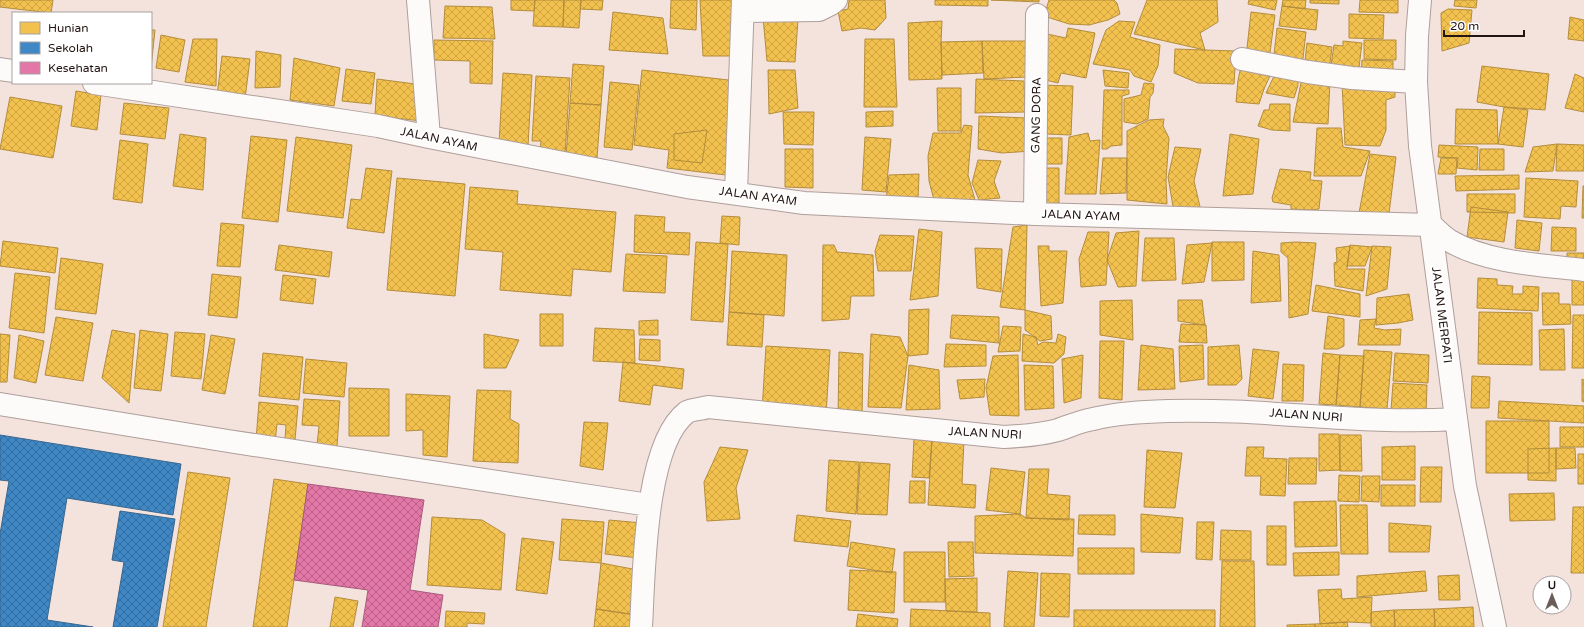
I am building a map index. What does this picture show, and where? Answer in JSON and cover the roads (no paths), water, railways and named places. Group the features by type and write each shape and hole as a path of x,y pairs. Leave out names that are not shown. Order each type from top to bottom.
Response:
{"street":[{"path":"418,0 429,138"},
{"path":"736,193 743,5 819,10 836,0"},
{"name":"JALAN MERPATI","path":"1420,0 1417,36 1416,82 1420,146 1465,486 1495,627"},
{"name":"GANG DORA","path":"1035,214 1037,15"},
{"path":"1242,59 1308,72 1352,78 1416,82"},
{"path":"0,69 12,71"},
{"name":"JALAN AYAM","path":"101,84 378,126 429,138 687,187 804,203 1035,214 1431,225"},
{"path":"1431,225 1448,240 1473,252 1522,263 1584,270"},
{"path":"0,404 228,441 649,505"},
{"name":"JALAN NURI","path":"641,627 649,505 657,466 675,425 688,412 708,407 1004,437 1029,436 1091,419 1122,413 1161,411 1273,412 1418,421 1456,419"}]}
